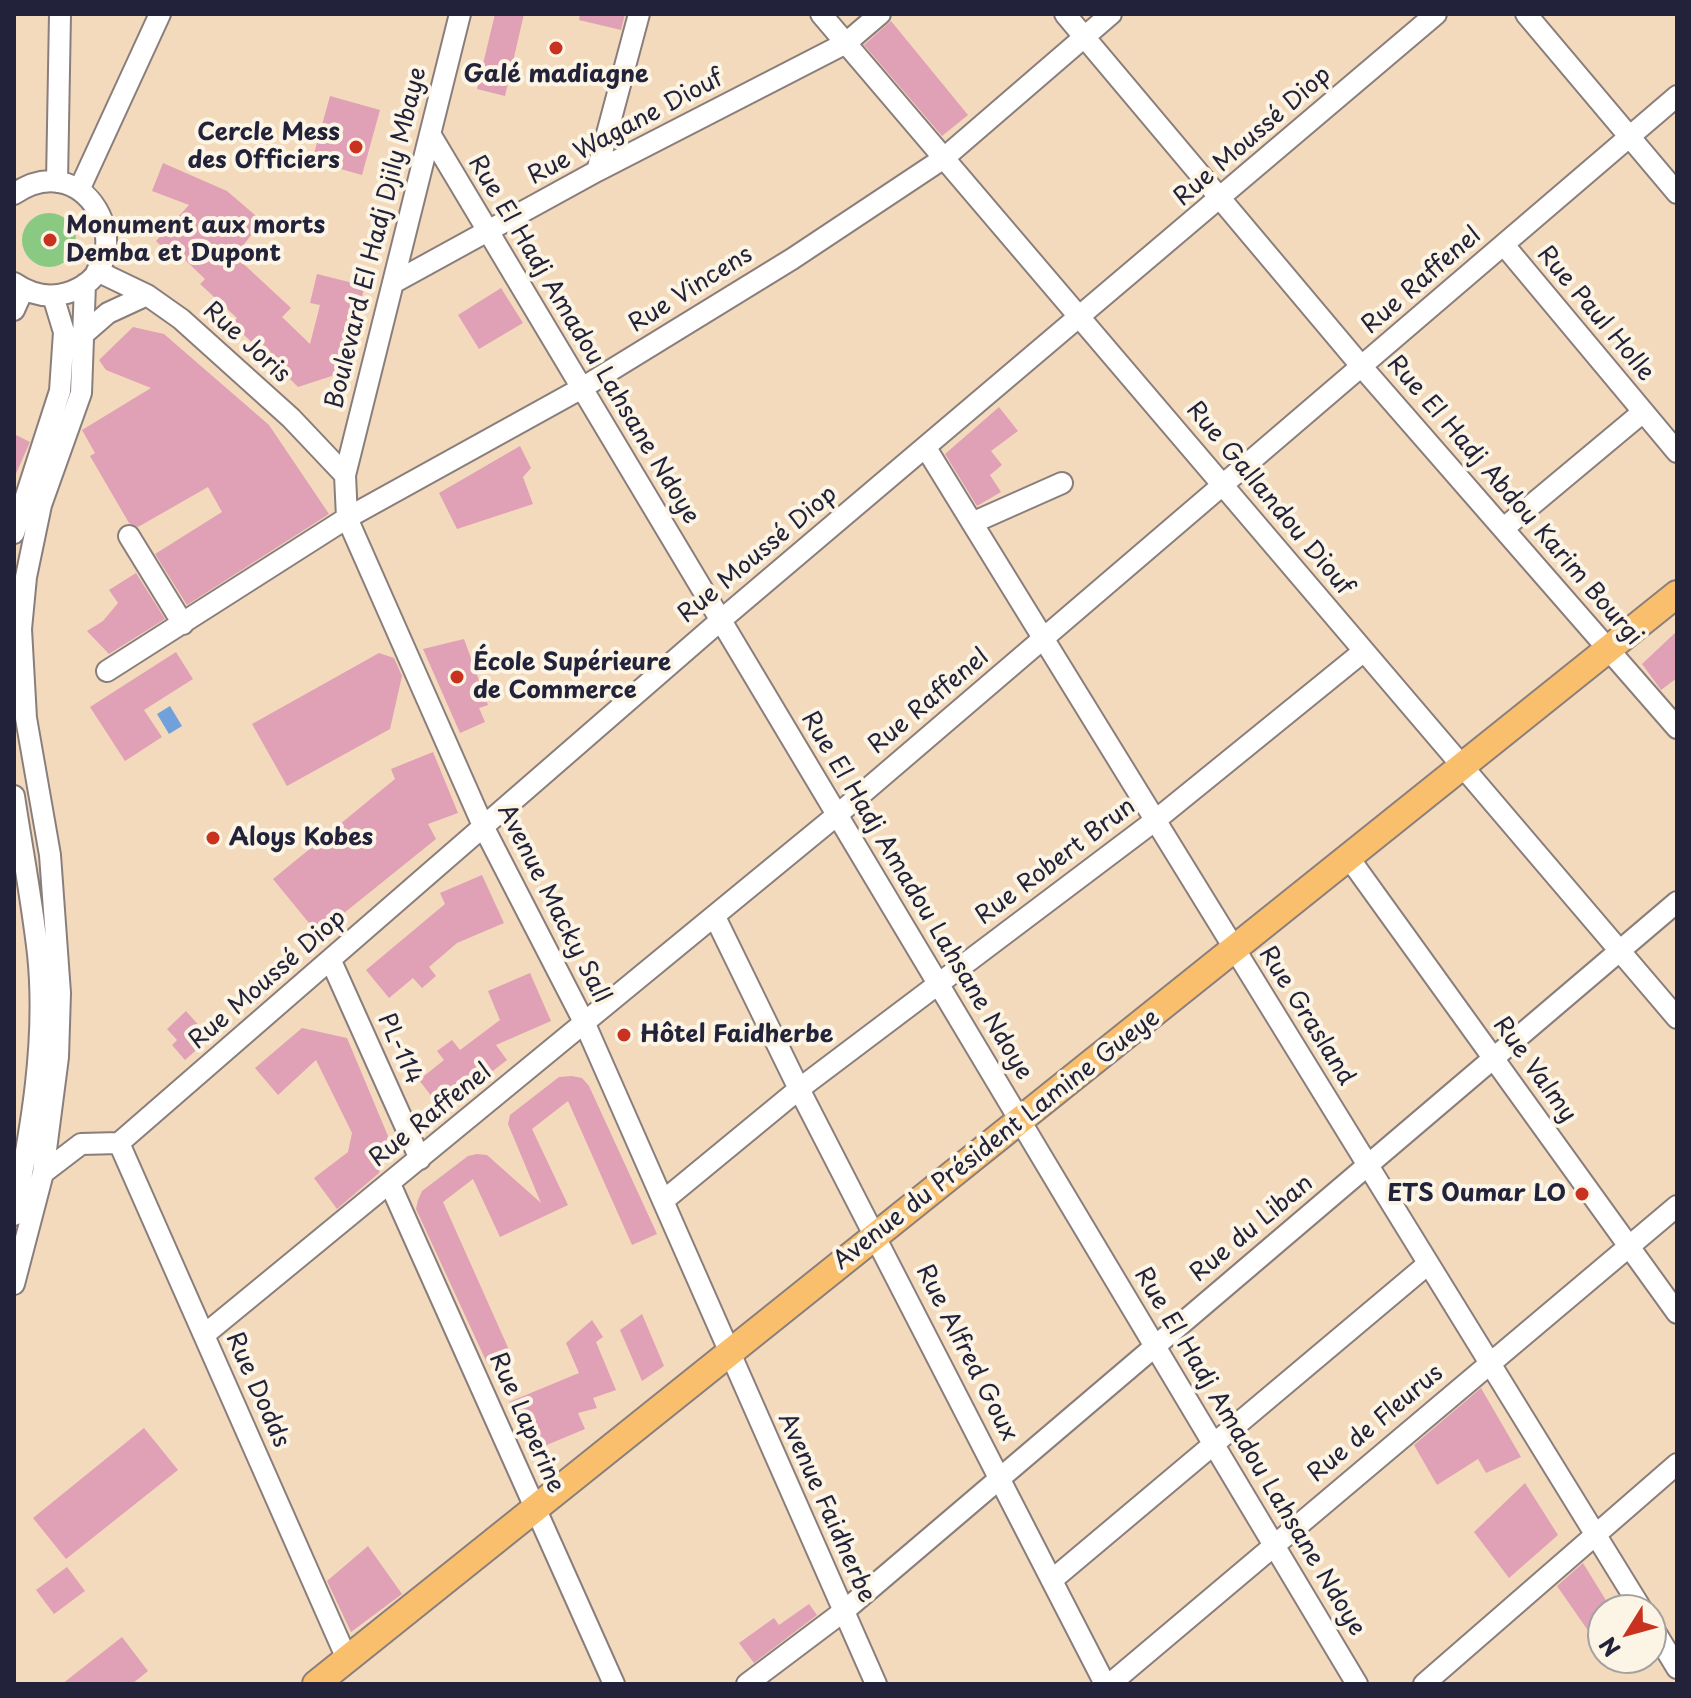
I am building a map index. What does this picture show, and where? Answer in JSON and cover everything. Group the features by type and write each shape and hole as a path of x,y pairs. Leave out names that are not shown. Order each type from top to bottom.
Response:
{"main road":[{"name":"Avenue du Président Lamine Gueye","path":"316,1684 1677,594"}],"street":[{"path":"57,182 60,14"},
{"path":"79,190 160,14"},
{"name":"Boulevard El Hadj Djily Mbaye","path":"345,475 460,14"},
{"path":"597,171 639,14"},
{"name":"Rue Gallandou Diouf","path":"821,14 1677,1018"},
{"name":"Rue Wagane Diouf","path":"393,283 597,171 846,43 880,14"},
{"name":"Rue El Hadj Abdou Karim Bourgi","path":"1065,14 1362,367 1677,728"},
{"name":"Rue Vincens","path":"107,671 347,518 582,388 792,259 944,158 1111,14"},
{"name":"Rue Moussé Diop","path":"119,1143 721,620 1436,14"},
{"path":"1526,14 1677,193"},
{"name":"Rue Raffenel","path":"204,1335 837,815 1677,96"},
{"name":"Rue El Hadj Amadou Lahsane Ndoye","path":"430,134 1357,1684"},
{"path":"14,194 29,185 57,182 79,190 94,203 106,232 105,252 91,277 81,393 41,505 26,577 21,629 26,718 50,855 60,993 51,1118 43,1173 14,1284"},
{"name":"Rue Paul Holle","path":"1504,245 1677,452"},
{"path":"14,310 19,286 53,296 91,277"},
{"name":"Rue Joris","path":"91,277 147,295 181,319 291,418 345,475"},
{"path":"85,333 108,313 147,295"},
{"path":"14,533 60,391 64,332 53,296"},
{"path":"1504,528 1643,412"},
{"name":"Rue Grasland","path":"926,448 1632,1594"},
{"name":"Avenue Macky Sall","path":"345,475 347,518 484,828 585,1024 729,1352"},
{"path":"972,523 1062,483"},
{"path":"129,536 183,624"},
{"name":"Rue Robert Brun","path":"663,1201 799,1089 1157,819 1364,651"},
{"path":"14,796 38,956 40,1019 35,1094 14,1215"},
{"name":"Rue Valmy","path":"1349,858 1677,1313"},
{"name":"Rue du Liban","path":"747,1684 844,1611 1677,902"},
{"name":"Rue Alfred Goux","path":"715,917 799,1089 1108,1684"},
{"name":"PL-114","path":"331,961 420,1159"},
{"path":"51,1118 81,1144"},
{"path":"43,1173 81,1144 119,1143"},
{"name":"Rue Dodds","path":"119,1143 347,1659"},
{"name":"Rue Laperine","path":"390,1184 614,1684"},
{"name":"Rue de Fleurus","path":"1108,1684 1677,1206"},
{"path":"1052,1580 1428,1264"},
{"name":"Avenue Faidherbe","path":"729,1352 876,1684"},
{"path":"1424,1684 1677,1464"}],"green space":[{"path":"49,213 68,221 76,240 68,259 49,267 30,259 22,240 30,221"}],"water":[{"path":"170,706 182,726 169,734 157,714"}],"building":[{"path":"495,14 524,14 505,96 477,89"},
{"path":"580,14 625,14 621,30 579,20"},
{"path":"891,21 968,115 942,136 864,45"},
{"path":"330,96 380,110 362,175 312,161"},
{"path":"163,163 227,191 262,221 235,256 291,308 282,317 310,344 320,305 310,303 317,274 365,286 357,314 351,313 344,342 350,343 344,372 298,387 278,367 282,363 260,342 256,346 232,324 237,318 200,284 205,279 184,259 180,264 156,241 189,205 152,191"},
{"path":"501,288 523,323 479,349 458,315"},
{"path":"133,327 164,334 269,425 329,514 187,605 155,554 222,512 208,487 138,527 129,523 90,456 95,453 82,430 151,388 106,370 99,360"},
{"path":"999,407 1018,431 991,451 1002,465 990,475 1001,492 977,506 945,454"},
{"path":"14,434 30,442 14,478"},
{"path":"520,446 531,468 523,477 533,504 457,529 439,493"},
{"path":"136,573 165,619 109,654 87,631 103,621 118,603 109,590"},
{"path":"1677,631 1677,678 1661,690 1642,664"},
{"name":"École Supérieure de Commerce","path":"464,639 488,705 479,708 485,722 460,733 423,649"},
{"path":"176,652 193,679 144,710 162,737 125,761 90,707"},
{"path":"379,653 394,658 402,676 390,729 287,786 252,724"},
{"path":"433,752 458,813 428,824 436,839 318,934 273,879 395,779 391,769"},
{"path":"482,875 504,923 457,943 429,967 436,976 422,988 413,978 389,998 366,970 445,904 440,893"},
{"path":"530,973 551,1021 496,1045 507,1060 442,1110 419,1080 444,1060 437,1051 452,1040 460,1050 500,1020 488,991"},
{"path":"186,1011 210,1038 185,1060 172,1045 177,1040 167,1029"},
{"path":"302,1028 347,1038 388,1136 379,1173 337,1209 314,1178 348,1152 352,1133 316,1060 278,1095 255,1068"},
{"path":"559,1077 582,1078 589,1086 657,1234 632,1245 568,1101 532,1129 568,1205 500,1237 473,1179 443,1202 510,1352 487,1363 416,1209 418,1200 422,1191 468,1156 477,1154 487,1155 541,1203 508,1124 510,1115"},
{"path":"642,1314 664,1366 642,1381 620,1330"},
{"path":"592,1320 603,1337 596,1342 616,1390 593,1398 597,1408 578,1413 585,1429 530,1452 509,1402 579,1373 566,1343"},
{"path":"1481,1388 1521,1457 1486,1473 1478,1459 1437,1485 1414,1445"},
{"path":"144,1428 178,1470 66,1559 33,1518"},
{"path":"1525,1483 1558,1535 1509,1578 1474,1532"},
{"path":"368,1546 402,1594 351,1632 327,1581"},
{"path":"1583,1563 1602,1594 1587,1594 1587,1629 1557,1586"},
{"path":"67,1567 85,1591 54,1614 36,1590"},
{"path":"809,1604 817,1615 754,1663 739,1643 774,1618 779,1625"},
{"path":"122,1637 148,1671 132,1684 62,1684"}],"place":[{"name":"Galé madiagne","path":"556,48"},
{"name":"Cercle Mess des Officiers","path":"356,147"},
{"name":"Monument aux morts Demba et Dupont","path":"50,240"},
{"name":"École Supérieure de Commerce","path":"457,677"},
{"name":"Aloys Kobes","path":"213,838"},
{"name":"Hôtel Faidherbe","path":"624,1035"},
{"name":"ETS Oumar LO","path":"1582,1194"}]}
